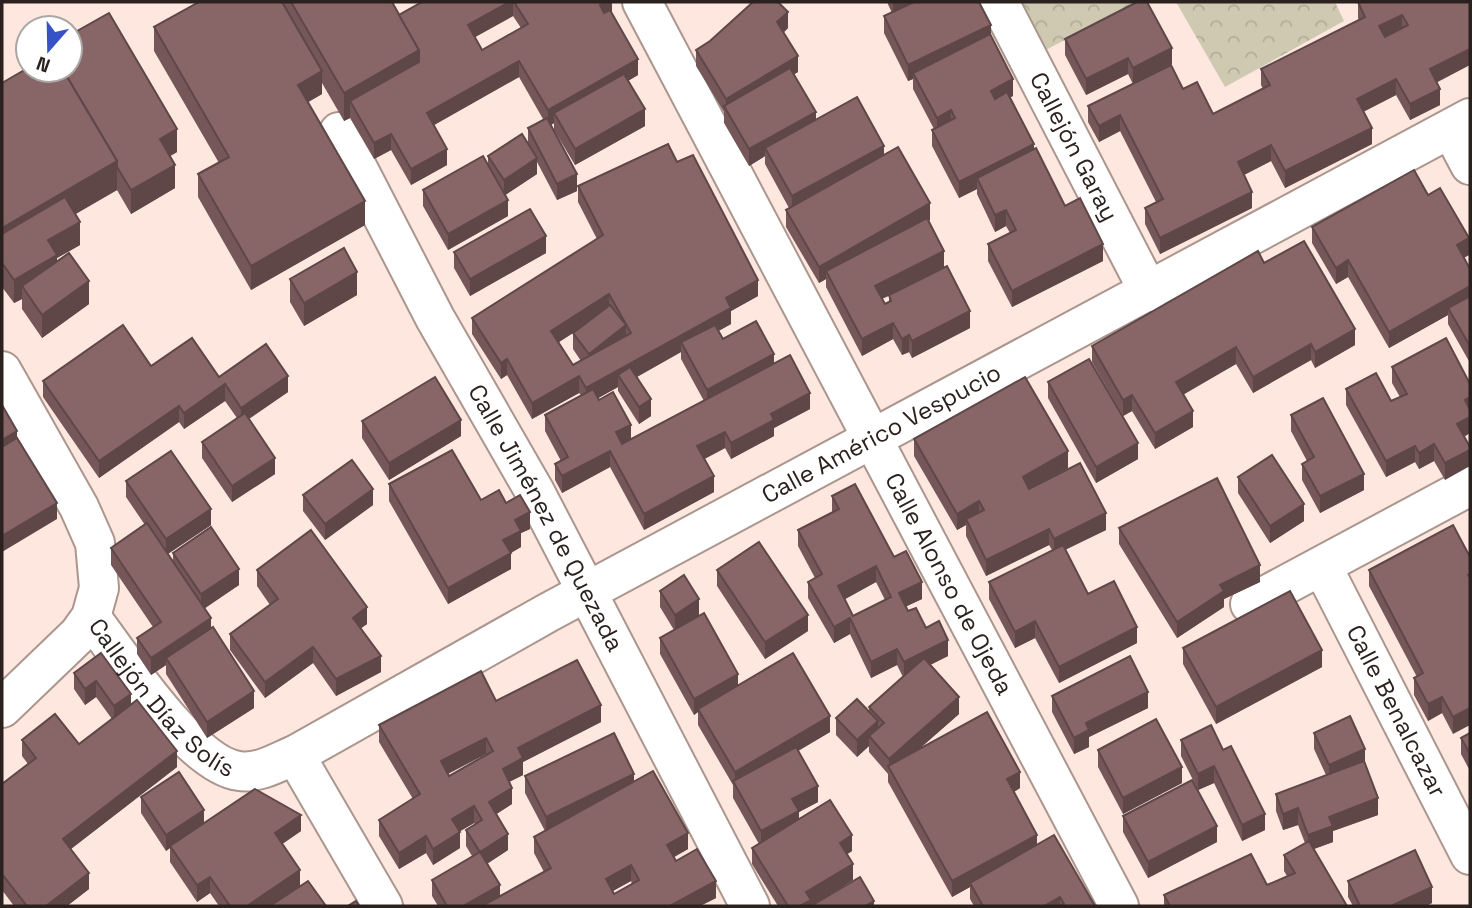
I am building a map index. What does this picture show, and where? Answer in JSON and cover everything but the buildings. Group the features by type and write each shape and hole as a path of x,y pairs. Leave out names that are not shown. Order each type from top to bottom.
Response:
{"street":[{"name":"Calle Alonso de Ojeda","path":"642,2 1119,906"},
{"name":"Callejón Garay","path":"999,2 1149,292"},
{"name":"Calle Américo Vespucio","path":"295,755 586,593 1461,124"},
{"path":"1461,124 1470,165"},
{"name":"Calle Jiménez de Quezada","path":"339,132 435,318 535,492 750,906"},
{"name":"Callejón Díaz Solís","path":"2,371 79,507 95,543 99,588 91,617 141,685 203,753 225,768 241,772 259,770 295,755"},
{"path":"1250,604 1470,486"},
{"name":"Calle Benalcazar","path":"1322,566 1470,855"},
{"path":"2,708 78,635 91,617"},
{"path":"295,755 383,906"}],"green space":[{"path":"999,2 1136,2 1029,59"},
{"path":"1176,2 1335,2 1344,21 1225,87"}]}
